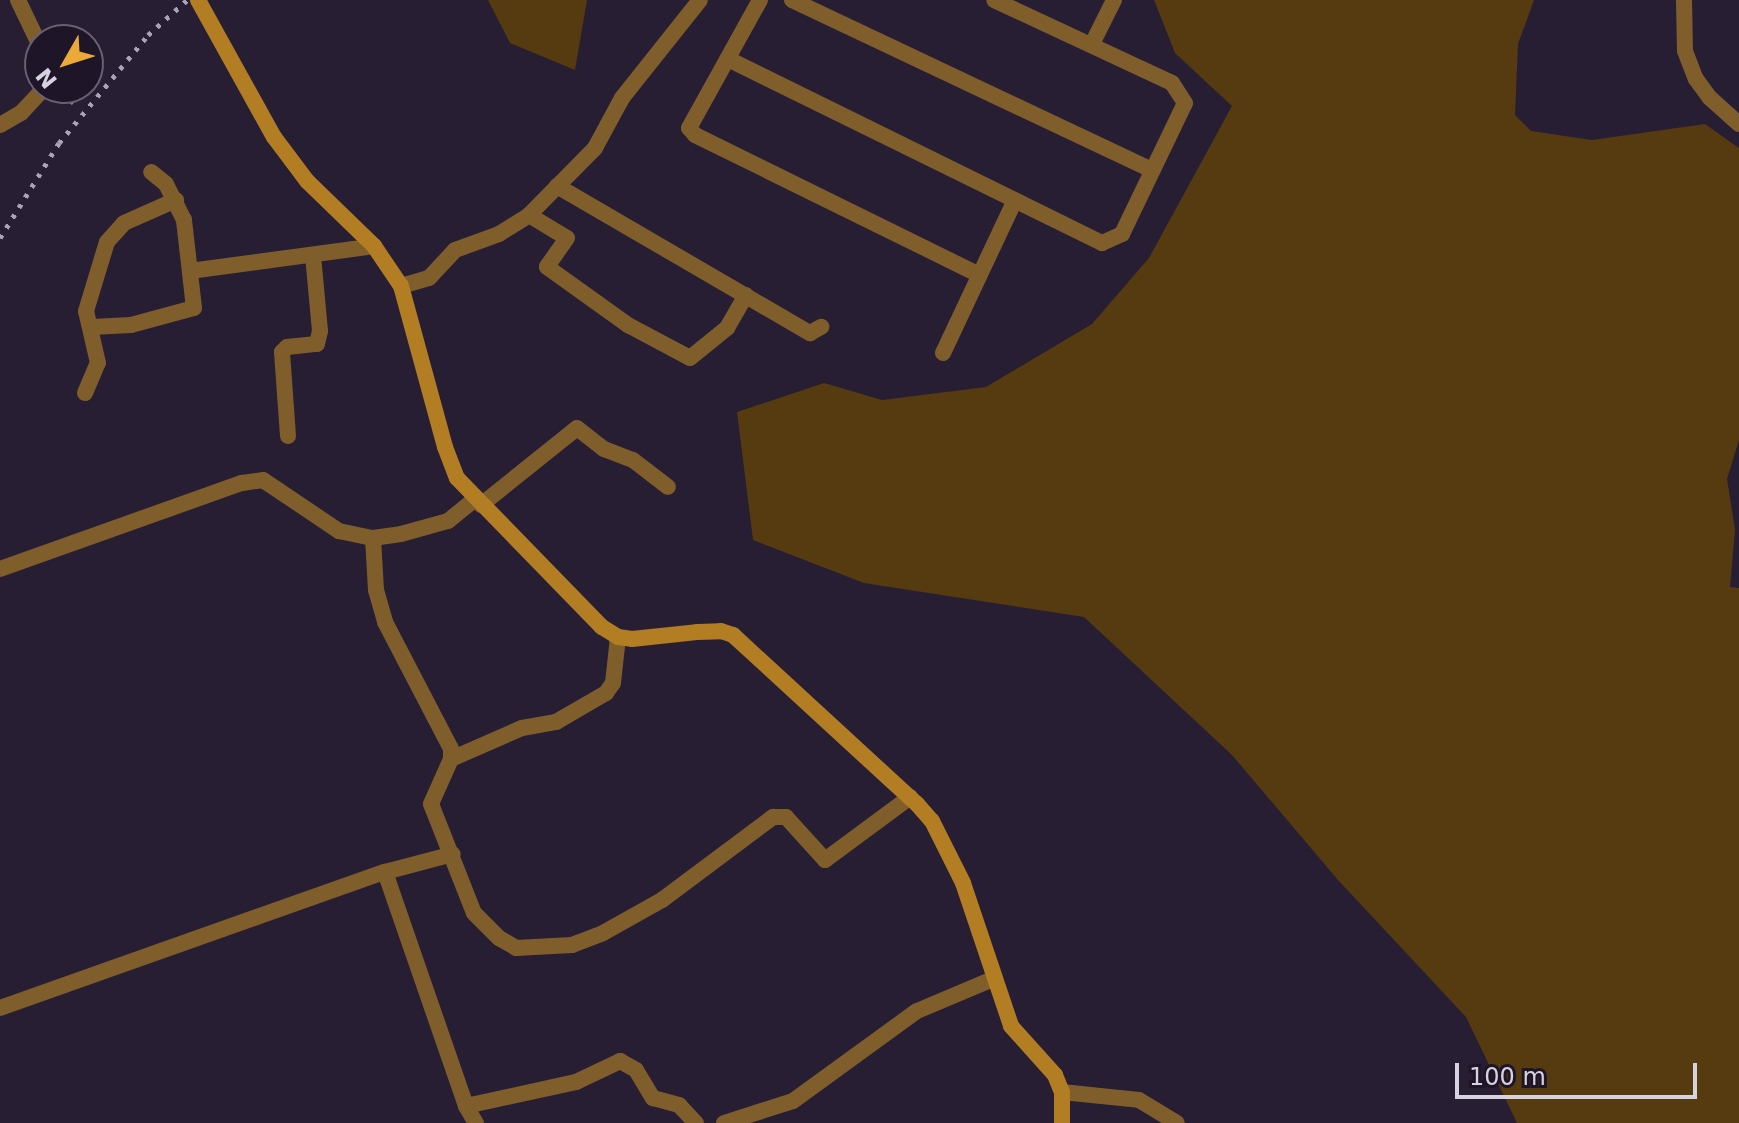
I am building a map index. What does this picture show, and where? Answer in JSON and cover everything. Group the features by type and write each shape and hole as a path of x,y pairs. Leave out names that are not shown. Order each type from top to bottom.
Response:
{"street":[{"path":"18,0 29,24"},
{"path":"198,0 274,137 307,181 374,246 401,286 445,447 457,478 602,627 618,637 721,631 733,635 910,797 932,821 963,883 1011,1026 1055,1075 1062,1092 1062,1123"},
{"path":"401,286 429,278 455,250 499,234 529,215 595,148 622,98 700,0"},
{"path":"760,0 689,128 695,135 979,275"},
{"path":"792,0 1152,170"},
{"path":"728,59 1102,243 1122,234 1185,103 1172,83 994,0"},
{"path":"1092,44 1114,0"},
{"path":"1684,0 1685,51 1696,79 1710,98 1739,124"},
{"path":"0,125 21,113 29,104"},
{"path":"92,327 131,325 194,308 184,220 166,184 151,172"},
{"path":"557,186 810,333 821,327"},
{"path":"85,393 98,363 86,311 107,242 124,223 176,200"},
{"path":"943,353 1014,202"},
{"path":"529,215 567,238 547,267 628,325 690,358 703,343 727,328 746,295"},
{"path":"190,271 374,246"},
{"path":"288,436 282,352 287,347 317,344 320,331 313,255"},
{"path":"0,569 242,483 263,480 339,531 373,538 401,534 448,521 577,428 604,449 633,460 668,487"},
{"path":"373,538 376,590 385,622 451,749 451,759 431,804 474,913 499,938 516,948 572,945 662,900 773,817 786,817 819,858 825,860 910,797"},
{"path":"451,759 522,728 556,722 606,693 613,683 618,637"},
{"path":"0,1008 385,872 453,854"},
{"path":"385,872 466,1106 476,1123"},
{"path":"724,1123 793,1101 917,1011 993,979"},
{"path":"466,1106 576,1082 620,1061 636,1070 653,1098 679,1105 696,1123"},
{"path":"1062,1092 1139,1100 1177,1123"}],"shaded area":[{"path":"488,0 587,0 575,70 510,43"},
{"path":"1154,0 1534,0 1518,44 1515,115 1531,131 1592,140 1705,124 1739,148 1739,440 1727,479 1735,530 1730,587 1739,588 1739,1123 1517,1123 1466,1017 1338,880 1232,755 1084,617 864,583 753,540 737,412 824,383 882,400 986,387 1092,324 1149,258 1232,106 1175,53"}],"railway":[{"path":"0,238 59,143 148,35 187,0"}]}
